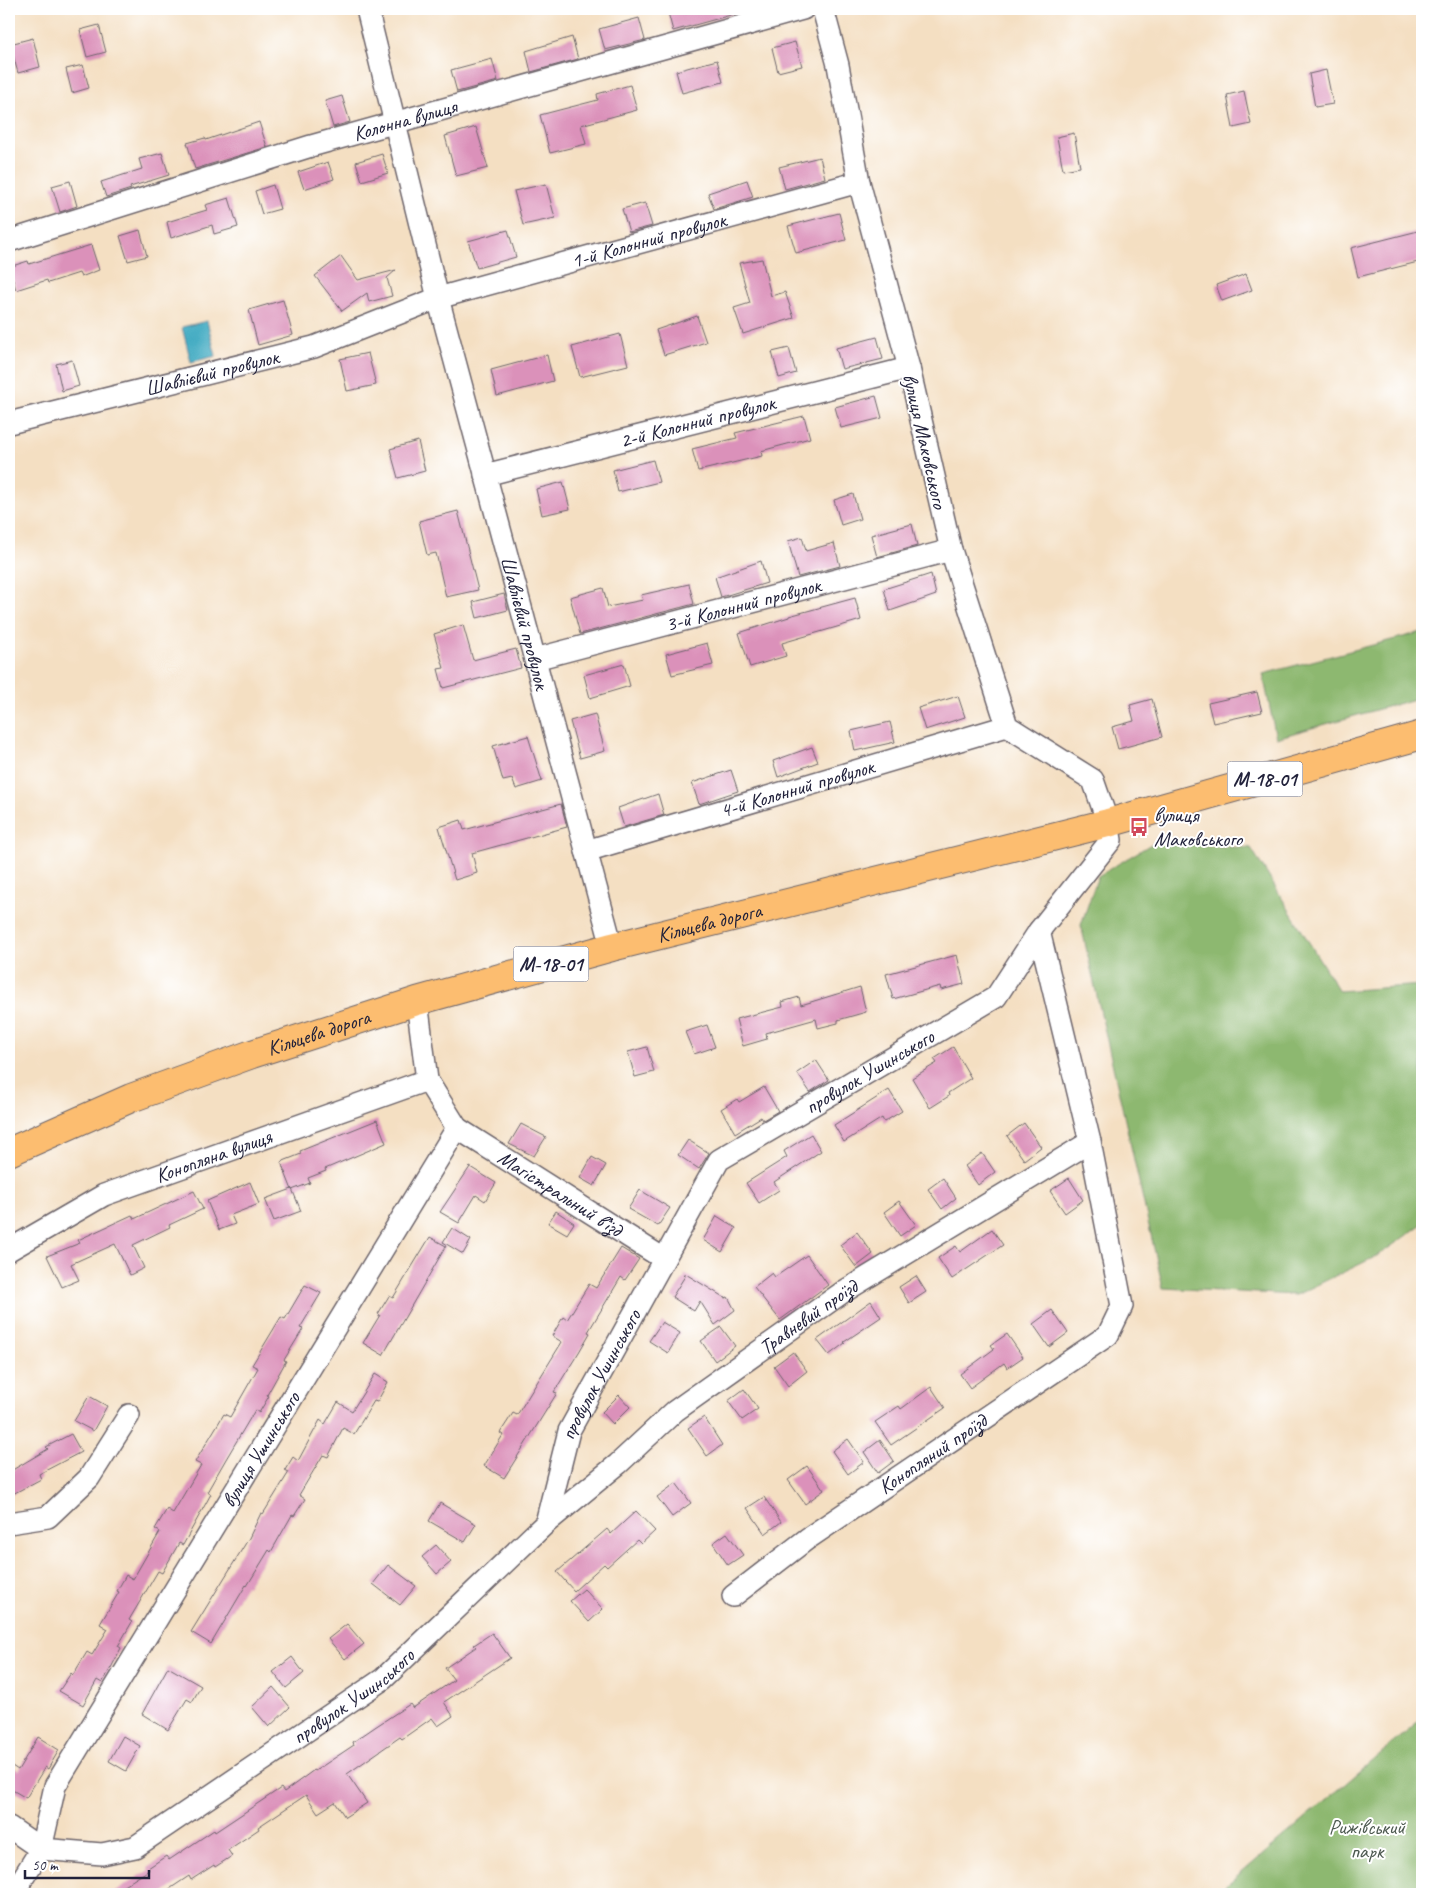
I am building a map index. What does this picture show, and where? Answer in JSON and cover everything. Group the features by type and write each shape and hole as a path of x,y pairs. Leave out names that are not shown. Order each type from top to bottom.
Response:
{"highway":[{"name":"Кільцева дорога","path":"9,1152 131,1098 252,1054 417,1001 612,948 1108,823 1422,735"}],"street":[{"name":"Шавлієвий провулок","path":"368,9 438,298 612,948"},
{"name":"Колонна вулиця","path":"9,241 302,149 803,9"},
{"name":"вулиця Маковського","path":"823,9 838,65 859,182 909,368 951,550 1007,726"},
{"name":"1-й Колонний провулок","path":"438,298 859,182"},
{"name":"Шавлієвий провулок","path":"9,423 314,347 438,298"},
{"name":"2-й Колонний провулок","path":"485,475 909,368"},
{"name":"3-й Колонний провулок","path":"535,659 951,550"},
{"path":"1007,726 1093,780 1108,823"},
{"name":"4-й Колонний провулок","path":"586,851 1007,726"},
{"name":"провулок Ушинського","path":"41,1848 102,1854 135,1847 383,1679 546,1523 569,1431 718,1160 996,997 1039,931 1111,840 1108,823"},
{"path":"1039,931 1090,1142"},
{"path":"417,1001 428,1080 457,1128"},
{"name":"Конопляна вулиця","path":"9,1250 104,1196 428,1080"},
{"name":"Магістральний в’їзд","path":"457,1128 664,1259"},
{"name":"вулиця Ушинського","path":"13,1894 41,1848 55,1786 457,1128"},
{"name":"Конопляний проїзд","path":"733,1596 807,1539 1108,1336 1122,1306 1090,1142"},
{"name":"Травневий проїзд","path":"546,1523 618,1464 675,1411 843,1292 1090,1142"},
{"path":"9,1523 48,1517 88,1478 129,1414"},
{"path":"9,1827 41,1848"}],"green space":[{"path":"1422,632 1422,697 1276,738 1263,674"},
{"path":"1153,843 1251,848 1339,991 1422,985 1422,1224 1379,1255 1296,1295 1163,1288 1081,925 1098,876"},
{"name":"Рижівський парк","path":"1422,1718 1422,1894 1217,1894"}],"water":[{"path":"207,321 216,356 191,362 182,327"}],"building":[{"path":"667,9 738,9 738,13 673,31"},
{"path":"639,18 645,40 605,50 599,29"},
{"path":"99,25 106,52 87,57 80,30"},
{"path":"572,37 578,59 531,72 526,51"},
{"path":"33,38 40,67 18,73 10,44"},
{"path":"795,42 802,66 778,72 772,48"},
{"path":"492,59 498,81 457,92 451,70"},
{"path":"717,60 723,82 682,93 676,71"},
{"path":"83,65 89,88 72,93 66,69"},
{"path":"1326,70 1333,104 1315,107 1309,74"},
{"path":"630,85 637,110 581,125 586,144 550,153 540,115 598,100 597,94"},
{"path":"1244,91 1251,124 1233,128 1227,95"},
{"path":"342,96 350,122 333,127 325,101"},
{"path":"259,122 267,147 195,169 187,143 205,138 206,140"},
{"path":"476,127 488,168 456,176 445,136"},
{"path":"1074,133 1080,167 1063,170 1057,137"},
{"path":"162,153 169,175 130,187 131,189 106,197 101,182 142,169 139,159"},
{"path":"382,154 388,173 362,181 356,162"},
{"path":"820,157 825,178 785,189 779,167"},
{"path":"328,162 334,179 304,189 298,172"},
{"path":"747,180 753,197 714,209 708,193"},
{"path":"70,181 77,206 60,212 52,186"},
{"path":"546,184 555,218 523,225 514,191"},
{"path":"273,185 280,209 262,214 255,191"},
{"path":"229,198 238,227 214,234 212,225 171,238 167,222 207,210 205,205"},
{"path":"645,203 652,226 629,232 622,209"},
{"path":"839,213 846,240 796,253 788,226"},
{"path":"140,230 147,256 128,261 120,236"},
{"path":"508,230 516,257 477,268 468,241"},
{"path":"1418,231 1422,261 1358,277 1351,248"},
{"path":"91,245 99,270 81,277 79,273 48,283 47,280 16,290 9,267 28,261 29,264"},
{"path":"341,256 358,280 396,270 387,278 392,296 369,302 367,293 342,311 315,276"},
{"path":"762,259 771,296 785,292 794,318 743,334 734,308 750,303 739,263"},
{"path":"1246,274 1252,290 1222,301 1216,285"},
{"path":"283,300 293,335 258,345 249,310"},
{"path":"697,316 706,342 664,355 656,330"},
{"path":"620,334 628,365 580,377 572,347"},
{"path":"877,337 883,359 842,369 836,348"},
{"path":"789,348 796,373 779,378 772,352"},
{"path":"368,353 376,385 347,391 340,359"},
{"path":"547,355 553,381 497,396 491,370"},
{"path":"72,360 79,386 62,391 56,364"},
{"path":"876,396 882,418 841,428 835,407"},
{"path":"804,416 810,438 761,451 762,456 698,471 692,449 737,438 735,433"},
{"path":"418,441 425,471 398,478 390,449"},
{"path":"653,460 659,482 618,492 613,470"},
{"path":"563,482 570,509 542,515 536,489"},
{"path":"853,494 860,519 841,525 834,500"},
{"path":"458,511 478,590 446,597 436,553 427,555 419,521"},
{"path":"912,524 917,546 877,557 871,535"},
{"path":"802,537 806,551 834,543 840,566 798,577 788,541"},
{"path":"761,561 767,583 721,597 715,577"},
{"path":"931,574 936,595 890,611 884,589"},
{"path":"689,584 694,604 580,634 570,597 603,588 608,607 643,600 641,595"},
{"path":"504,594 508,610 477,618 473,602"},
{"path":"855,598 861,620 782,643 786,656 750,667 739,633 789,616"},
{"path":"463,625 473,660 516,649 521,668 443,688 438,669 444,668 434,634"},
{"path":"707,643 713,665 672,675 666,654"},
{"path":"624,664 630,686 590,698 584,675"},
{"path":"1257,692 1262,712 1213,723 1208,703"},
{"path":"958,696 965,717 925,730 918,708"},
{"path":"1152,699 1162,737 1118,749 1112,727 1134,721 1130,705"},
{"path":"595,714 605,751 580,758 570,721"},
{"path":"890,722 895,742 855,751 851,731"},
{"path":"528,736 542,781 516,789 512,779 503,781 493,746"},
{"path":"812,747 818,762 778,777 773,761"},
{"path":"731,770 738,791 699,804 692,783"},
{"path":"658,794 664,815 624,827 618,808"},
{"path":"561,804 567,827 472,853 477,873 455,880 439,827 461,820 464,830"},
{"path":"957,955 964,984 941,990 940,986 893,999 886,974"},
{"path":"860,987 866,1012 838,1020 838,1023 818,1028 816,1019 766,1033 767,1039 743,1046 736,1019 783,1007 782,1002 799,997 801,1005"},
{"path":"707,1025 715,1047 694,1054 685,1032"},
{"path":"647,1047 654,1072 635,1077 628,1052"},
{"path":"953,1047 971,1078 948,1093 949,1096 930,1108 912,1078 937,1063 934,1059"},
{"path":"816,1060 829,1080 810,1092 797,1073"},
{"path":"764,1087 778,1111 763,1120 761,1117 735,1133 721,1109 737,1099 739,1102"},
{"path":"889,1090 902,1111 884,1122 882,1118 844,1142 834,1125"},
{"path":"377,1120 386,1143 325,1169 326,1171 308,1178 310,1183 292,1190 281,1162 301,1154 300,1151"},
{"path":"1024,1123 1041,1147 1024,1160 1007,1136"},
{"path":"521,1124 546,1137 534,1156 509,1144"},
{"path":"811,1134 821,1151 774,1182 779,1190 759,1203 746,1183 787,1157 784,1151"},
{"path":"688,1140 709,1153 699,1169 678,1155"},
{"path":"982,1153 995,1172 978,1185 965,1166"},
{"path":"592,1157 606,1165 594,1186 580,1178"},
{"path":"470,1167 496,1183 485,1201 476,1195 459,1223 440,1212"},
{"path":"943,1178 956,1198 942,1209 928,1189"},
{"path":"1069,1178 1083,1200 1065,1213 1050,1191"},
{"path":"250,1182 259,1204 231,1215 235,1224 219,1230 207,1201"},
{"path":"292,1189 301,1211 274,1221 265,1199"},
{"path":"640,1190 670,1208 658,1226 628,1209"},
{"path":"194,1191 203,1209 133,1245 144,1268 130,1275 115,1244 71,1264 79,1280 62,1287 47,1256 80,1243 78,1240 132,1215 134,1219"},
{"path":"899,1201 916,1225 900,1236 884,1212"},
{"path":"556,1211 574,1223 567,1234 548,1223"},
{"path":"717,1216 736,1228 722,1252 703,1240"},
{"path":"452,1228 471,1240 463,1254 443,1242"},
{"path":"992,1229 1003,1245 952,1279 938,1258 956,1246 960,1252"},
{"path":"857,1232 873,1254 856,1267 840,1245"},
{"path":"430,1237 446,1246 383,1355 363,1343 389,1296 393,1298"},
{"path":"621,1248 639,1259 625,1280 621,1277 554,1392 557,1393 504,1478 484,1466 503,1435 500,1433 513,1413 517,1415 562,1342 552,1336 563,1317 567,1320 589,1284 596,1288"},
{"path":"807,1255 828,1285 780,1320 754,1287 772,1273 775,1277"},
{"path":"684,1273 725,1298 728,1297 735,1310 715,1325 700,1301 694,1311 672,1297 685,1276"},
{"path":"916,1276 926,1292 909,1303 899,1287"},
{"path":"305,1285 321,1293 300,1328 303,1329 284,1360 286,1361 267,1395 269,1396 259,1413 255,1410 226,1459 207,1492 211,1494 183,1545 179,1543 162,1573 158,1571 129,1620 132,1622 118,1646 121,1648 102,1683 97,1680 83,1705 59,1691 71,1673 73,1675 87,1652 92,1655 108,1629 100,1624 119,1592 117,1591 126,1575 133,1579 160,1532 155,1529 167,1509 173,1513 201,1465 195,1462 224,1414 230,1417 258,1368 252,1365 281,1317 285,1319"},
{"path":"871,1301 881,1317 844,1342 829,1355 817,1340"},
{"path":"1052,1310 1068,1333 1049,1347 1033,1324"},
{"path":"662,1322 680,1333 668,1353 649,1341"},
{"path":"721,1327 735,1346 715,1361 701,1341"},
{"path":"1007,1334 1023,1357 1007,1368 1004,1363 970,1388 960,1374 994,1349 991,1345"},
{"path":"793,1352 807,1371 788,1386 774,1366"},
{"path":"375,1374 388,1382 377,1402 374,1401 354,1434 343,1428 328,1457 323,1455 299,1495 305,1499 294,1516 292,1515 271,1552 269,1550 246,1585 211,1644 191,1632 249,1538 261,1513 263,1514 289,1472 285,1470 293,1457 298,1461 320,1420 325,1424 338,1402 352,1411"},
{"path":"931,1387 945,1408 891,1445 875,1422 899,1406 901,1409"},
{"path":"744,1389 758,1409 742,1420 728,1401"},
{"path":"619,1395 630,1407 613,1424 602,1412"},
{"path":"89,1396 107,1406 93,1431 74,1421"},
{"path":"704,1417 722,1445 707,1456 688,1428"},
{"path":"71,1434 81,1452 39,1474 41,1479 9,1496 9,1472 48,1449 46,1447"},
{"path":"848,1439 864,1462 848,1474 832,1451"},
{"path":"880,1440 894,1461 878,1473 864,1452"},
{"path":"807,1466 824,1490 805,1504 788,1480"},
{"path":"676,1483 691,1503 672,1517 657,1497"},
{"path":"764,1497 781,1522 765,1534 747,1508"},
{"path":"440,1503 476,1524 465,1542 429,1521"},
{"path":"636,1511 655,1531 641,1544 637,1540 607,1567 604,1564 574,1591 557,1572 607,1529 611,1534"},
{"path":"727,1533 743,1555 728,1565 713,1543"},
{"path":"436,1545 451,1562 437,1574 422,1557"},
{"path":"388,1565 416,1586 400,1605 373,1584"},
{"path":"584,1589 603,1609 589,1622 570,1601"},
{"path":"347,1624 364,1644 345,1659 328,1639"},
{"path":"492,1633 510,1658 444,1702 453,1716 438,1726 432,1718 402,1739 400,1737 347,1774 367,1803 345,1817 335,1802 318,1813 306,1795 258,1827 259,1829 228,1850 232,1856 191,1880 189,1876 162,1894 111,1894 149,1870 148,1868 166,1856 169,1860 281,1788 284,1792 314,1770 354,1745 353,1742 375,1727 410,1704 413,1708 454,1680 445,1668 476,1647 474,1645"},
{"path":"292,1657 304,1673 286,1688 273,1672"},
{"path":"168,1667 201,1686 192,1702 187,1699 168,1730 142,1714"},
{"path":"273,1687 290,1707 269,1727 252,1707"},
{"path":"123,1736 140,1746 126,1771 109,1761"},
{"path":"38,1737 59,1750 48,1769 45,1767 26,1798 9,1788 9,1764 18,1770"}],"place":[{"name":"вулиця Маковського","path":"1139,827"}]}
